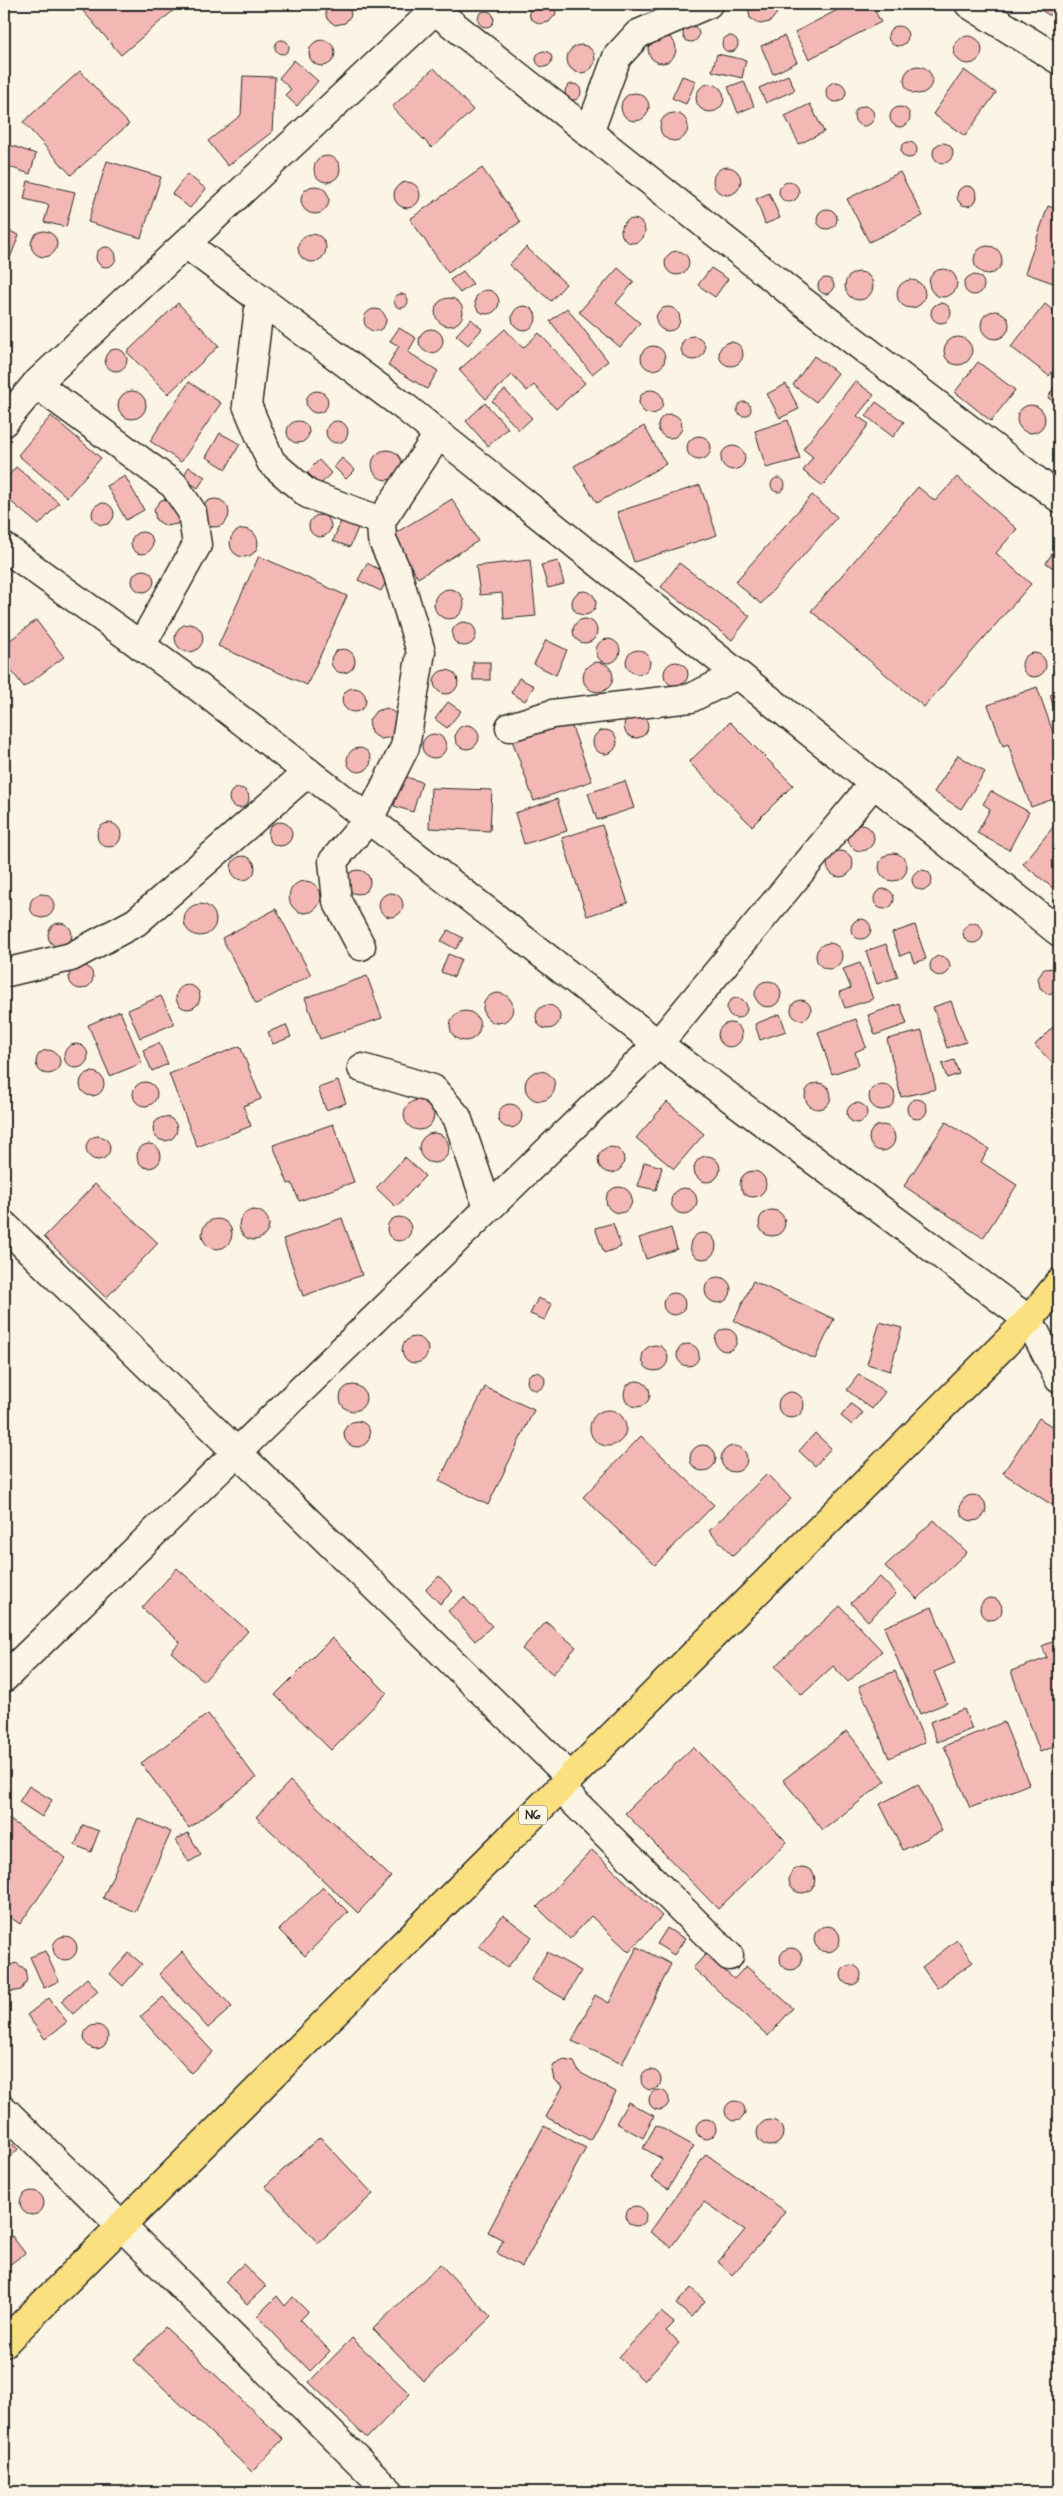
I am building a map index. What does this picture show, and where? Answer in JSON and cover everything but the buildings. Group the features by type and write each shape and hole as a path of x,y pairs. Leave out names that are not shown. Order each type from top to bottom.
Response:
{"highway":[{"name":"N6","path":"4,2343 1029,1320 1059,1283"}],"street":[{"path":"589,133 617,57 622,51 638,34 708,4"},
{"path":"969,4 1059,60"},
{"path":"4,422 36,384 186,244 431,7 805,304 1059,498"},
{"path":"186,244 438,435 1059,932"},
{"path":"260,300 247,405 271,462 308,494 381,521"},
{"path":"36,384 174,485 192,512 198,545 141,646"},
{"path":"361,946 337,900 333,862 369,819 406,747 421,652 397,572 382,539 381,521 438,435"},
{"path":"4,547 141,646 308,772 658,1044 1029,1320 1059,1379"},
{"path":"510,726 552,714 691,698 737,675"},
{"path":"4,973 71,957 136,922 308,772"},
{"path":"4,1678 658,1044 873,784"},
{"path":"362,1068 433,1089 457,1118 488,1208"},
{"path":"4,1225 235,1452 565,1783 729,1956"},
{"path":"4,2110 120,2227 390,2492"}]}
